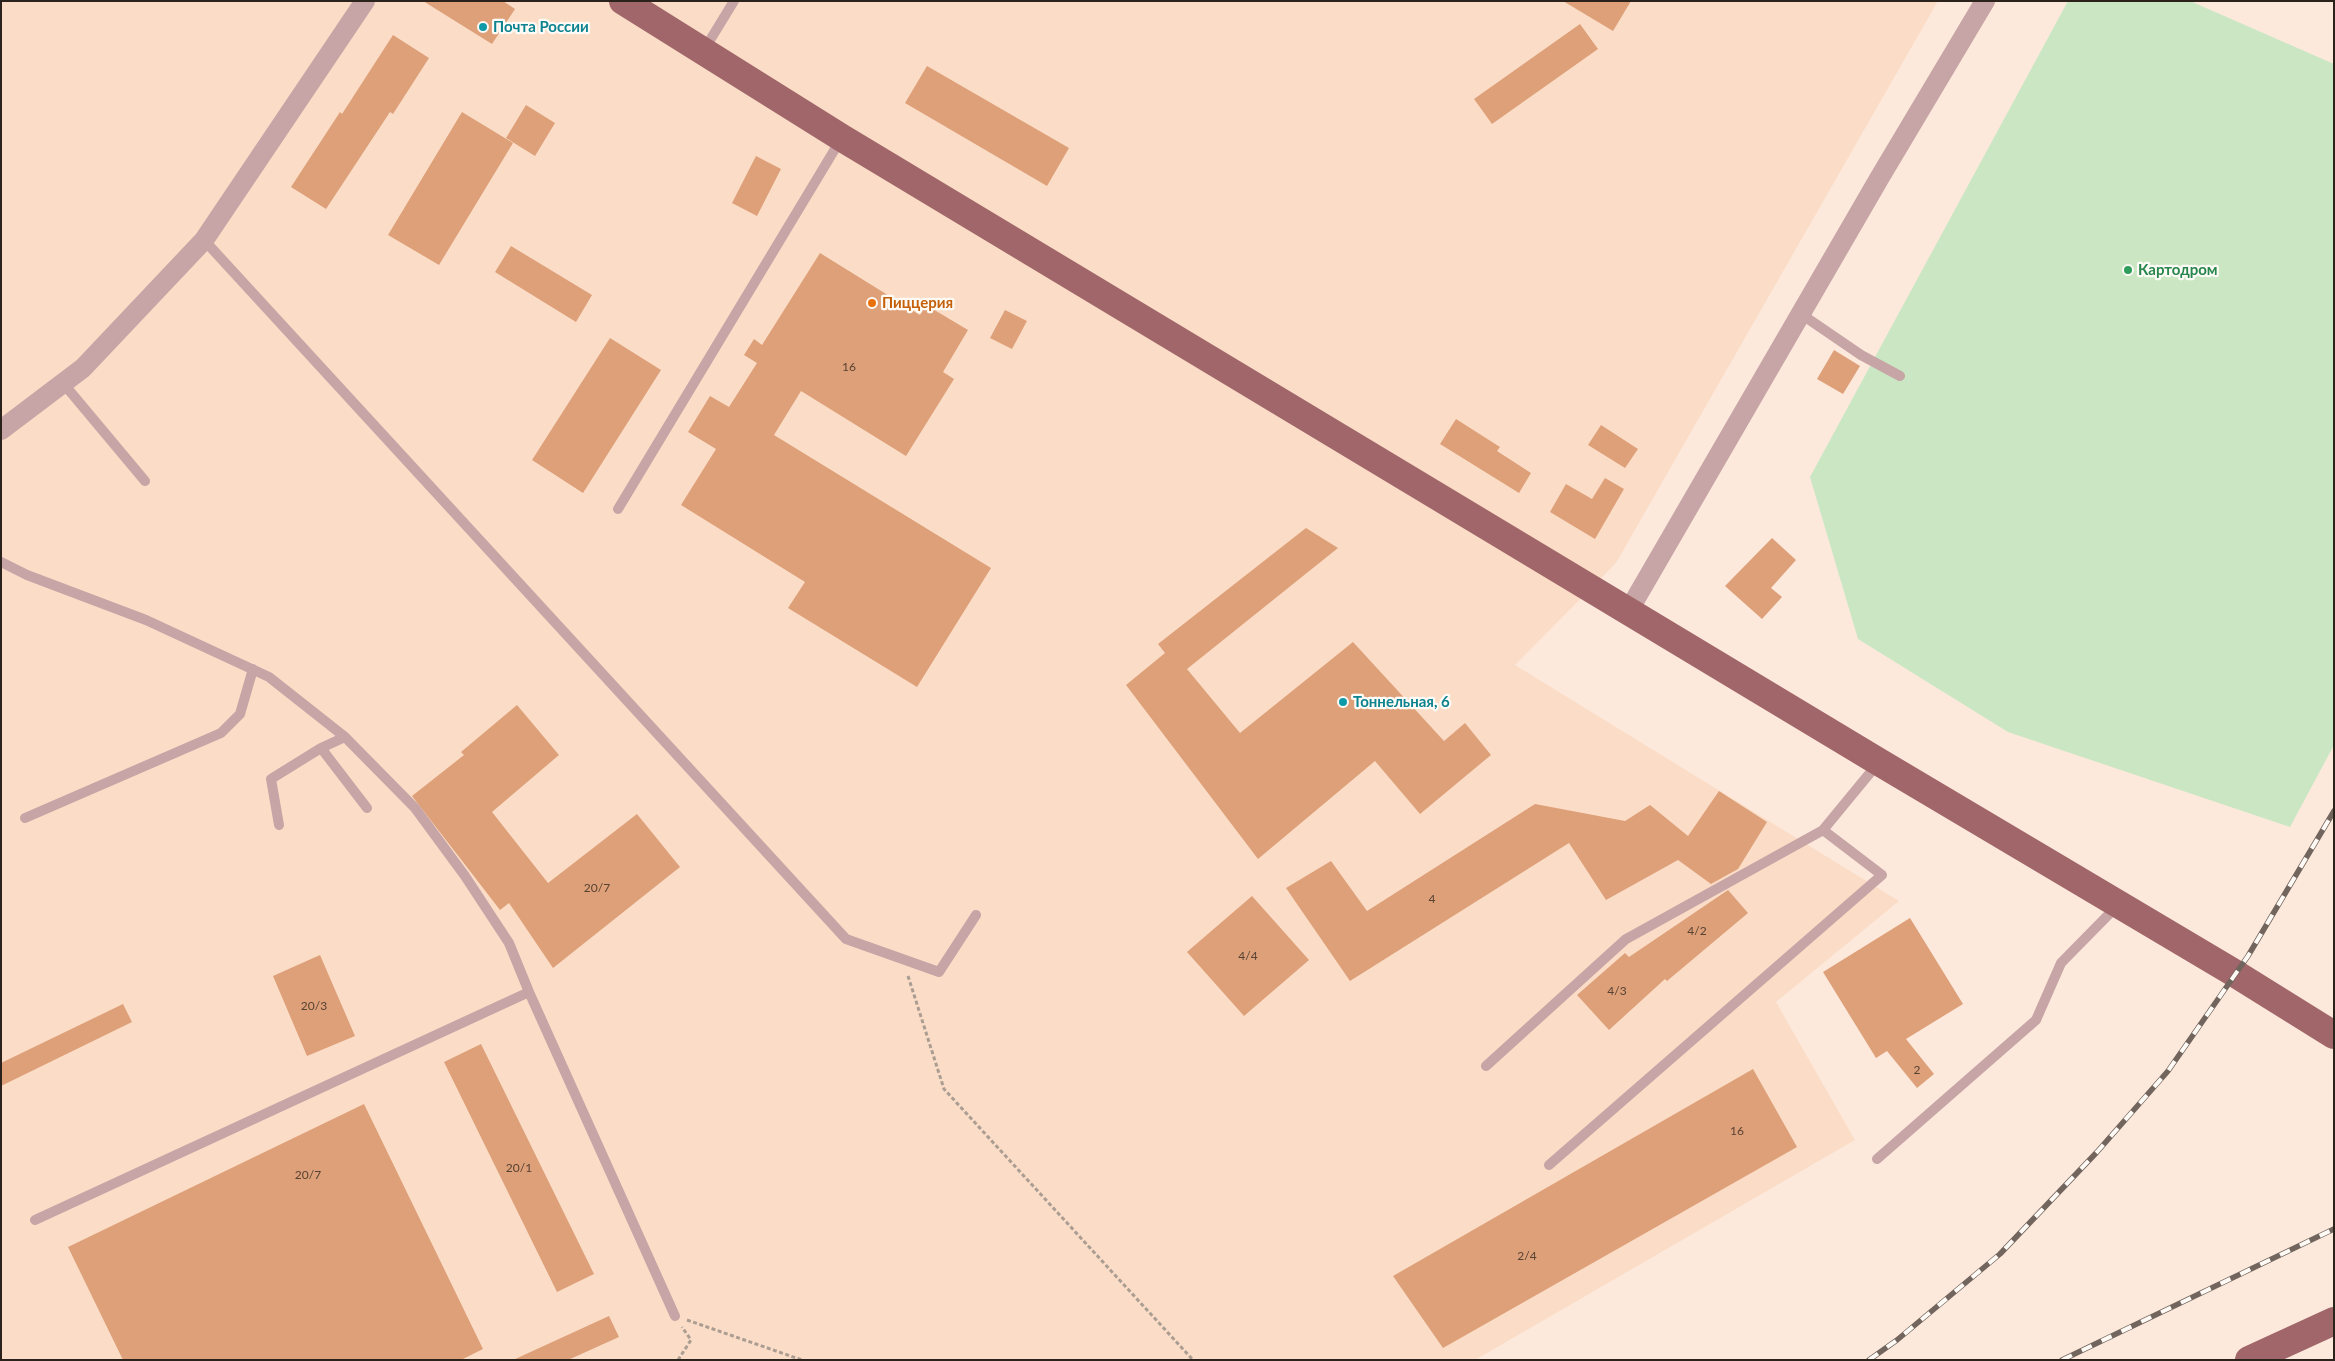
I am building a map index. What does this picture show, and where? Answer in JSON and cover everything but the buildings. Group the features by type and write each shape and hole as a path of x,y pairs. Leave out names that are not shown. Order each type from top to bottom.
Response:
{"main road":[{"path":"624,1 842,138 2334,1035"},
{"path":"2249,1360 2334,1321"}],"street":[{"path":"1,430 83,368 204,240 365,1"},
{"path":"1629,610 1800,314 1985,1"}],"lane":[{"path":"704,50 734,1"},
{"path":"618,509 842,138"},
{"path":"204,240 846,939 939,972 976,916"},
{"path":"1800,314 1862,355 1900,376"},
{"path":"63,383 145,481"},
{"path":"1,562 27,575 146,620 269,677 345,737 415,808 465,876 509,943 529,992 675,1316"},
{"path":"25,818 221,733 240,714 253,669"},
{"path":"279,825 271,779 321,748 345,737"},
{"path":"321,748 367,808"},
{"path":"1486,1066 1626,939 1823,830 1879,762"},
{"path":"1549,1165 1882,875 1823,830"},
{"path":"1876,1159 2036,1020 2061,963 2119,904"},
{"path":"35,1220 529,992"}],"path":[{"path":"903,959 944,1089 1193,1360"},
{"path":"675,1316 691,1340 678,1360"},
{"path":"675,1316 802,1360"}],"shaded area":[{"path":"1,1 1938,1 1616,563 1515,665 1899,901 1776,1002 1855,1140 1475,1360 1,1360"}],"green space":[{"name":"Картодром","path":"2068,1 2190,1 2334,64 2334,745 2290,827 2008,732 1858,639 1810,477"}],"railway":[{"path":"1869,1360 1897,1340 2000,1254 2097,1152 2168,1071 2248,956 2334,811"},
{"path":"2062,1360 2334,1229"}],"place":[{"name":"Почта России","path":"483,27"},
{"name":"Картодром","path":"2128,270"},
{"name":"Пиццерия","path":"872,303"},
{"name":"Тоннельная, 6","path":"1343,702"}]}
